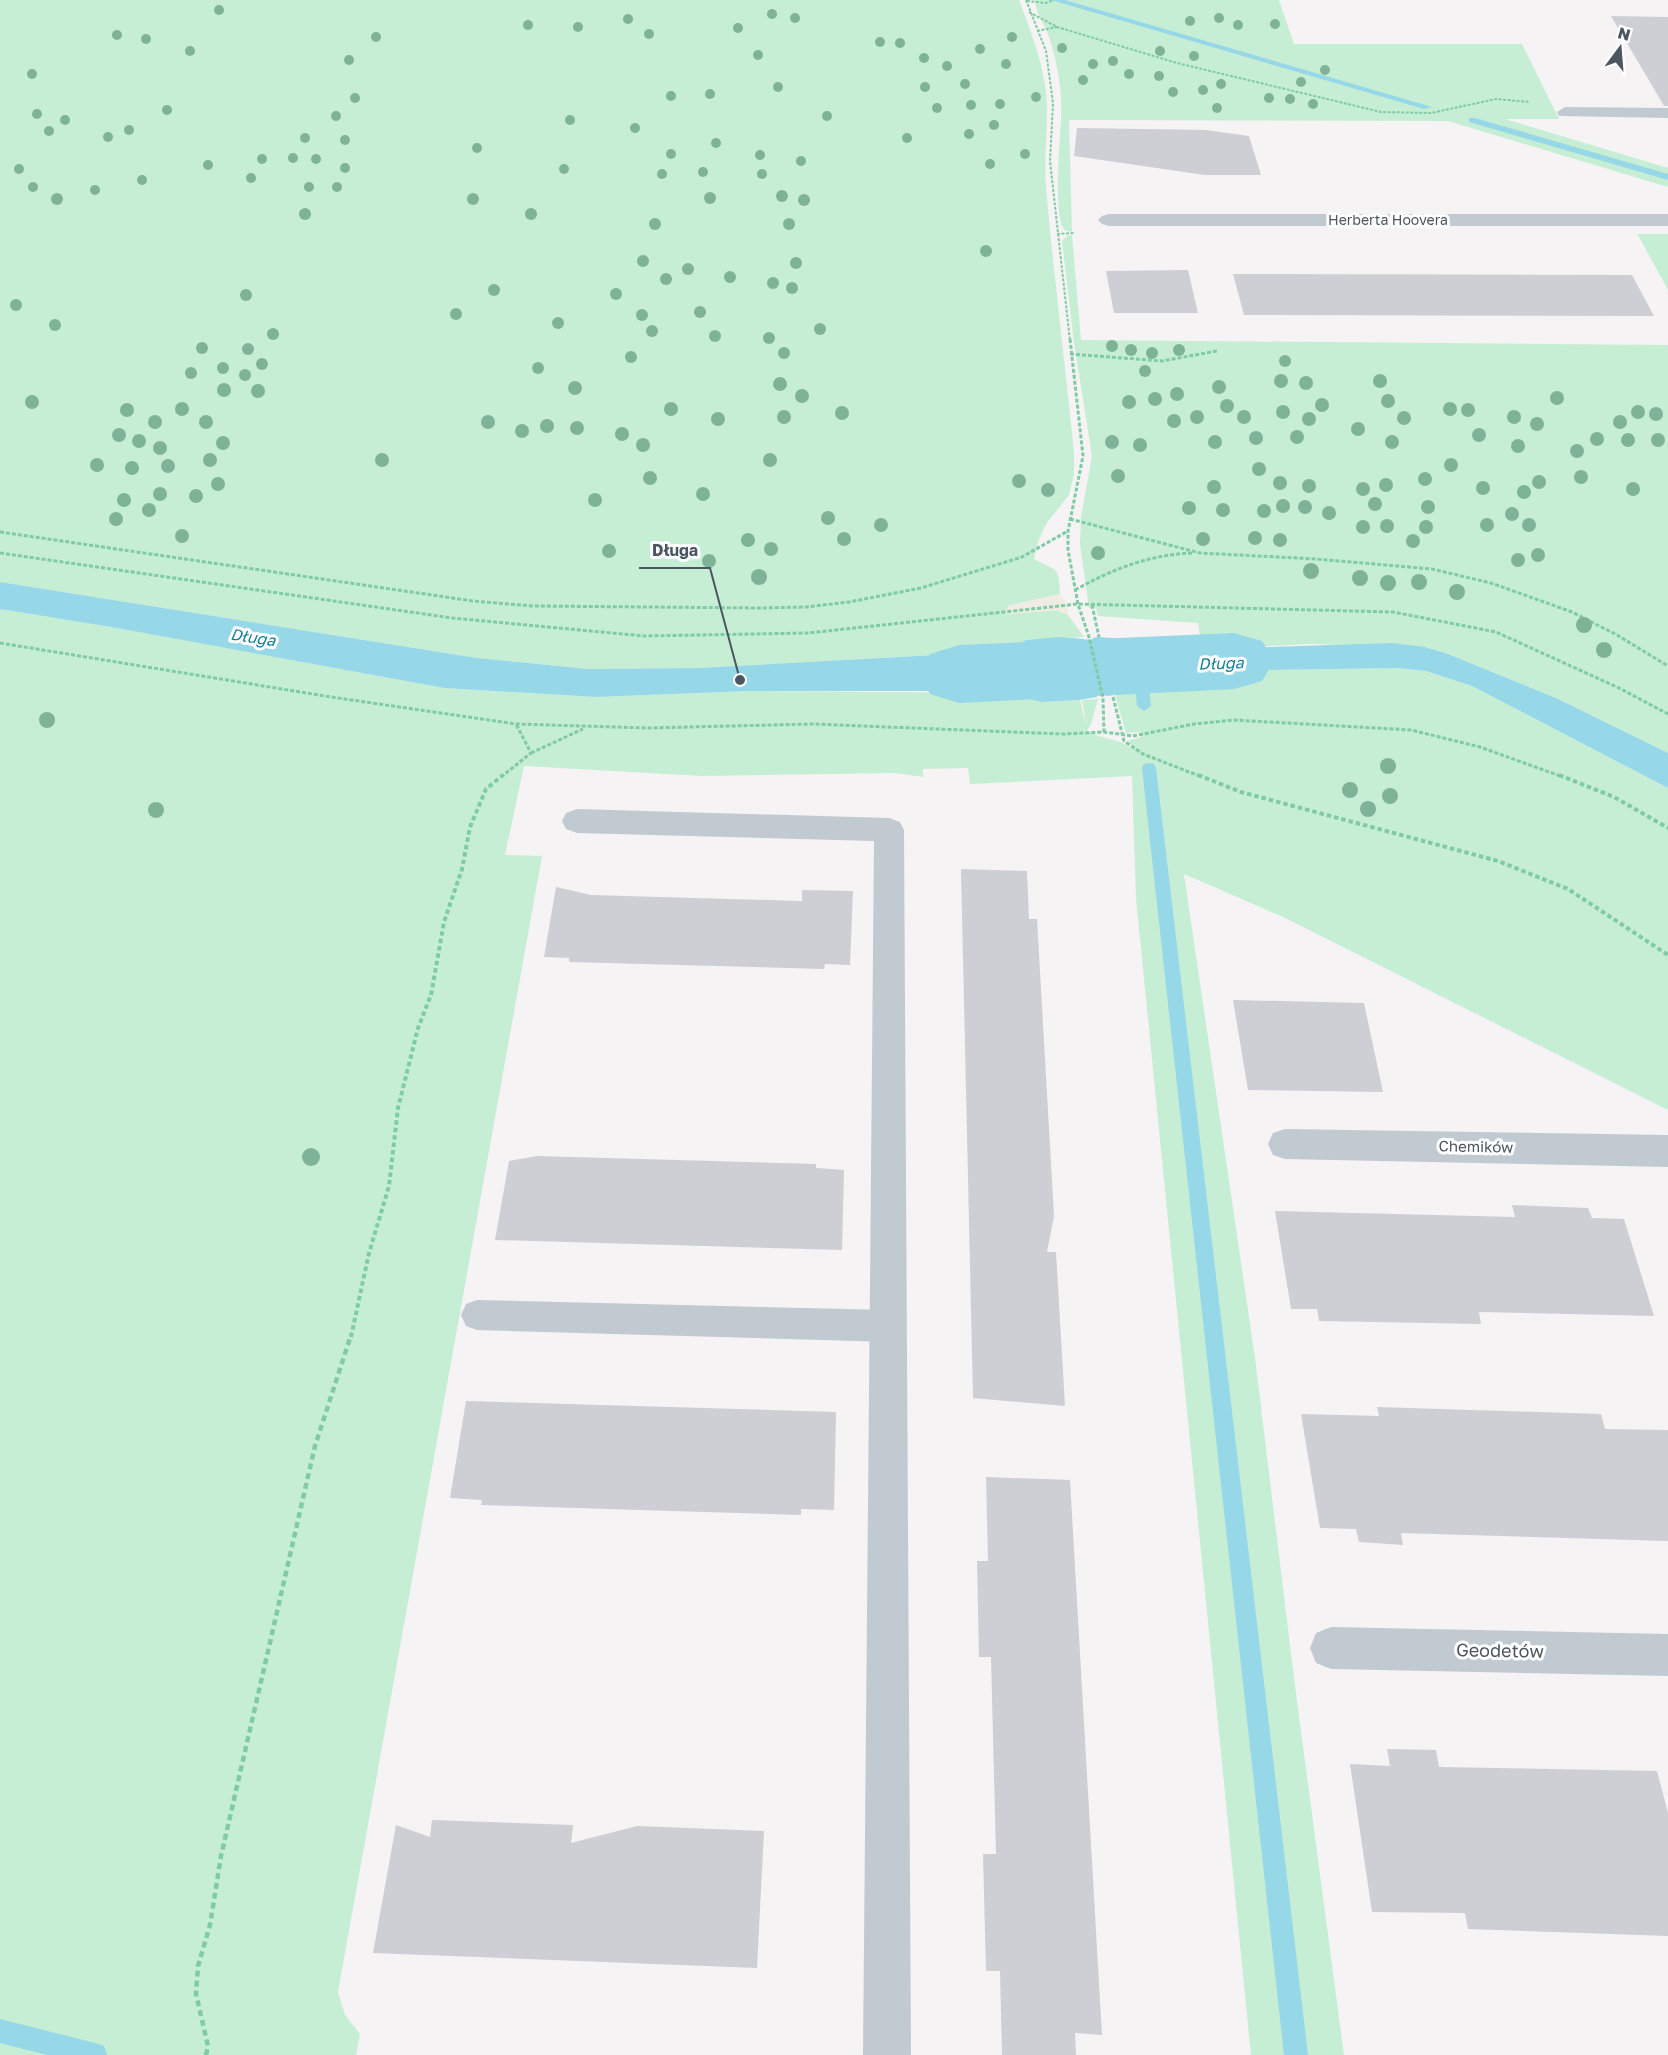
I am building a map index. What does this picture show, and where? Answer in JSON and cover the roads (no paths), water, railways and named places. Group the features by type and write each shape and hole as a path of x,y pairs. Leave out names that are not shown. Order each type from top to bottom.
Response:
{"street":[{"name":"Herberta Hoovera","path":"1109,220 1668,220"},
{"path":"577,821 889,830 887,2055"},
{"name":"Chemików","path":"1285,1144 1668,1151"},
{"name":"Geodetów","path":"1331,1648 1668,1655"}],"lane":[{"path":"1565,112 1668,113"},
{"path":"477,1315 889,1326"}],"water":[{"path":"0,582 477,658 588,669 698,668 1009,651 1026,640 1059,637 1084,639 1087,652 1069,654 1070,656 1088,655 1093,679 1076,680 1076,683 1094,683 1097,697 1041,702 1005,693 749,691 596,697 444,688 0,609"},
{"path":"1093,638 1169,642 1210,649 1392,643 1425,647 1448,654 1556,698 1668,753 1668,788 1472,686 1426,671 1397,668 1194,671 1150,680 1120,694 1107,696 1104,682 1108,682 1107,679 1103,679 1097,655 1101,655 1101,652 1097,652"}],"waterway":[{"path":"1055,0 1427,107"},
{"path":"1472,120 1668,177"},
{"name":"Długa","path":"959,674 1234,661"},
{"path":"1140,666 1144,706"},
{"path":"1149,768 1296,2055"},
{"path":"0,2031 95,2055"}],"place":[{"name":"Długa","path":"740,680"}]}
